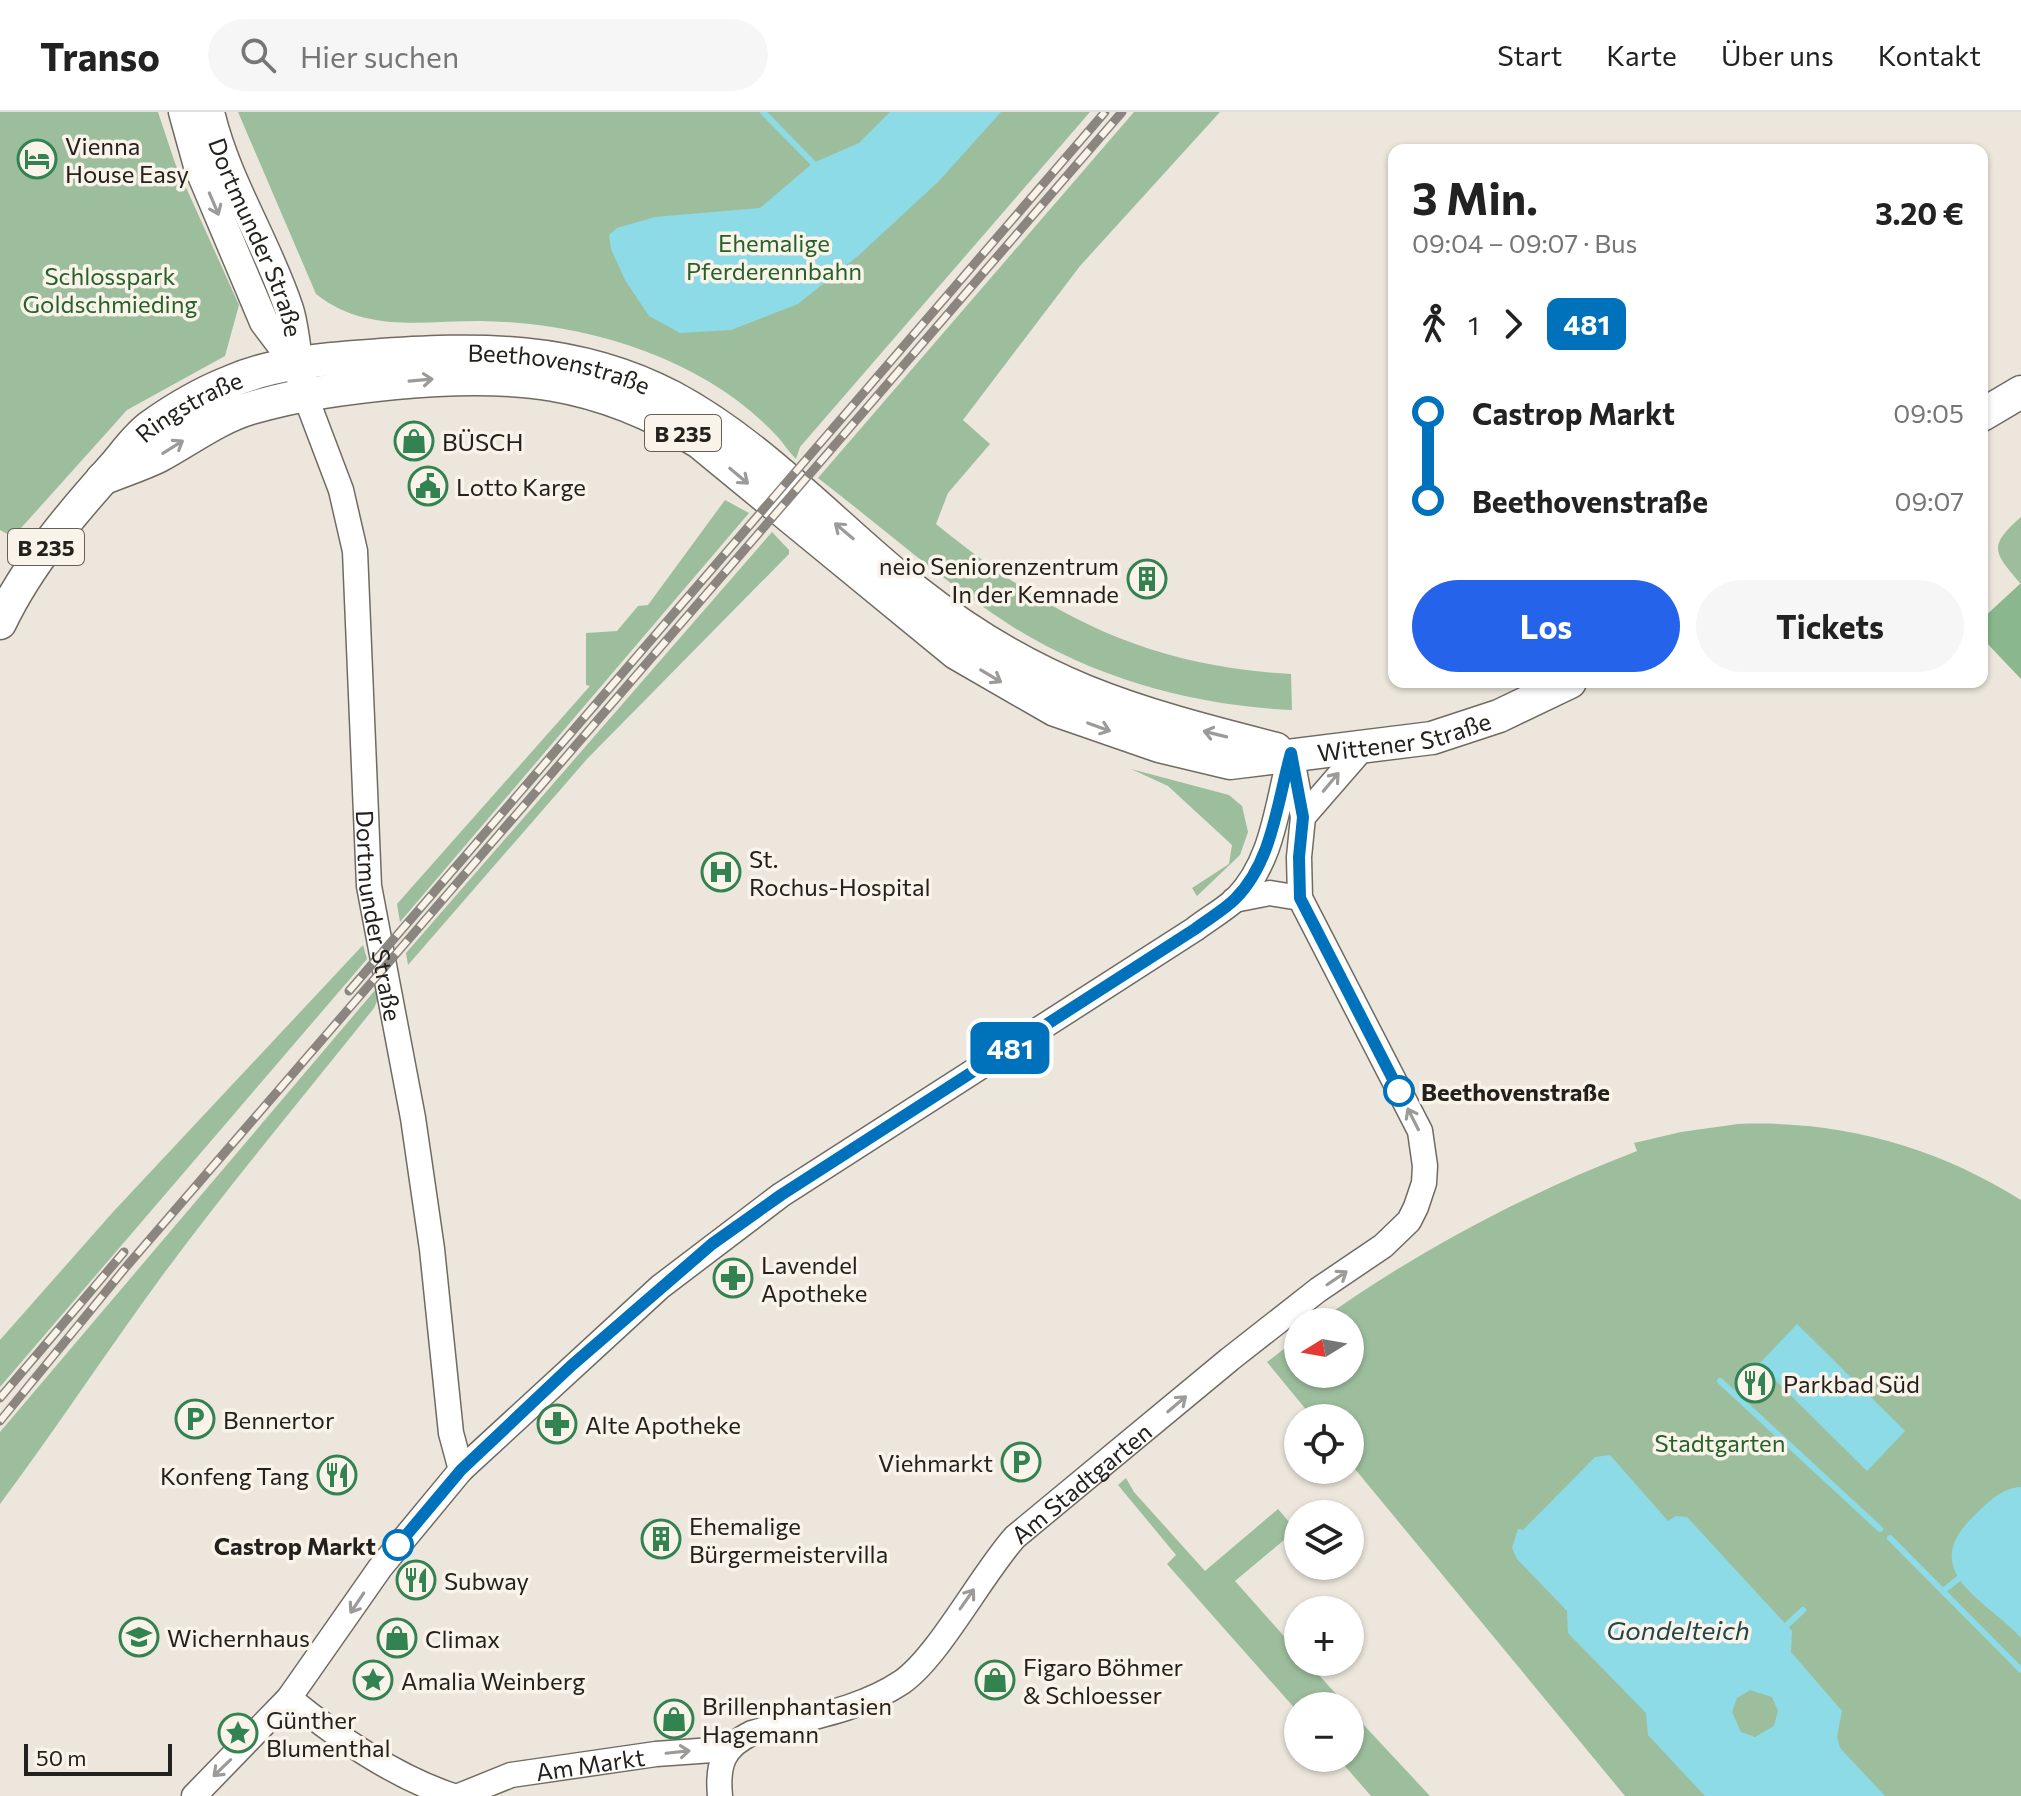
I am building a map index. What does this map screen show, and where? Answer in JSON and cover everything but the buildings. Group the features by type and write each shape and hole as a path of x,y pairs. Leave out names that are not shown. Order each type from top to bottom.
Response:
{"main road":[{"name":"Dortmunder Straße","path":"183,112 198,166 264,322 295,364"},
{"name":"Dortmunder Straße","path":"210,112 290,312 295,364 305,395"},
{"name":"Beethovenstraße","path":"295,364 417,352 497,350 602,368 669,395 716,423 913,589 1001,652 1073,689 1111,704 1291,753"},
{"name":"Ringstraße","path":"0,623 35,562 147,428 189,402 232,381 295,364"},
{"name":"Beethovenstraße","path":"305,395 467,376 532,380 598,394 658,417 699,442 924,630 991,677 1027,696 1101,728 1230,763 1291,753"},
{"path":"1988,411 2021,392"},
{"name":"Ringstraße","path":"102,479 158,456 248,409 305,395"},
{"name":"Wittener Straße","path":"1291,753 1362,749 1432,738 1473,726 1557,688"}],"street":[{"name":"Dortmunder Straße","path":"305,395 341,490 355,551 369,886 413,1118 432,1249 451,1433 461,1470"},
{"path":"1303,817 1362,749"},
{"path":"1291,753 1303,817 1299,857 1300,898"},
{"name":"Wittener Straße","path":"194,1796 289,1698 380,1568 461,1470 571,1366 712,1244 781,1195 1195,929 1234,900 1250,881 1268,848 1291,753"},
{"name":"Wittener Straße","path":"1234,900 1270,893 1300,898"},
{"name":"Am Stadtgarten","path":"727,1749 752,1733 859,1703 904,1680 922,1662 994,1560 1015,1537 1230,1359 1397,1234 1409,1221 1424,1183 1420,1131 1300,898"},
{"path":"289,1698 339,1735 408,1779 453,1796"},
{"path":"720,1796 720,1764 727,1749"},
{"name":"Am Markt","path":"459,1796 511,1775 656,1754 727,1749"}],"green space":[{"name":"Schlosspark Goldschmieding","path":"0,112 158,112 175,163 239,305 225,356 127,410 13,537 0,530"},
{"name":"Ehemalige Pferderennbahn","path":"238,112 1090,112 800,447 796,459 775,434 743,405 710,382 637,348 558,328 480,321 416,323 374,320 335,306 316,294"},
{"path":"1134,112 1220,112 1080,266 963,420 990,444 948,493 936,524 1018,585 1100,630 1189,660 1291,674 1292,710 1183,696 1112,675 1045,645 963,592 818,478"},
{"path":"725,500 749,513 400,922 397,904 590,686 586,685 586,633 617,631 638,606 648,605"},
{"path":"2021,517 2020,583 2004,564 1998,549 2003,535"},
{"path":"772,532 789,550 789,554 587,759 408,965 406,953"},
{"path":"2021,583 2021,679 1988,644 1988,613"},
{"path":"1131,769 1229,795 1242,806 1248,832 1240,855 1197,896 1192,888 1229,864 1232,845 1168,786"},
{"path":"363,945 367,959 0,1387 0,1340 113,1212"},
{"path":"376,989 378,999 374,1008 188,1242 0,1504 0,1432"},
{"name":"Stadtgarten","path":"1738,1124 1776,1124 1850,1132 1921,1151 1988,1181 2021,1200 2021,1796 1625,1796 1364,1480 1364,1404 1302,1404 1288,1388 1364,1388 1364,1308 1338,1308 1472,1226 1553,1186 1637,1151 1634,1143"},
{"name":"Stadtgarten","path":"1284,1349 1284,1383 1267,1362"},
{"path":"1126,1478 1134,1492 1205,1571 1278,1509 1284,1516 1284,1540 1235,1581 1284,1636 1284,1676 1320,1676 1334,1692 1284,1692 1284,1696 1167,1564 1176,1555 1118,1485"},
{"path":"1364,1725 1430,1796 1371,1796 1350,1772 1364,1772"}],"water":[{"path":"890,112 1001,112 939,181 859,255 798,304 731,330 680,333 649,316 625,280 611,249 609,235 617,228 655,217 760,208 813,163 859,143"},
{"path":"1797,1324 1905,1431 1867,1471 1759,1364"},
{"name":"Gondelteich","path":"1610,1455 1668,1521 1676,1516 1687,1517 1792,1631 1791,1652 1842,1711 1837,1737 1840,1748 1885,1796 1705,1796 1648,1735 1646,1713 1568,1633 1567,1611 1517,1559 1512,1548 1518,1529 1523,1530 1595,1457","holes":["1750,1690 1772,1697 1778,1711 1774,1726 1755,1737 1741,1732 1732,1712 1737,1698"]},
{"path":"2021,1487 2021,1638 1963,1584 1954,1569 1952,1553 1958,1536 1984,1506 2001,1493"}],"waterway":[{"path":"763,112 813,163"},
{"path":"1720,1381 1880,1529"},
{"path":"1890,1538 2021,1670"},
{"path":"1943,1591 1958,1579"},
{"path":"1787,1625 1803,1610"}],"railway":[{"path":"349,991 1105,112"},
{"path":"0,1421 126,1267 1122,112"},
{"path":"0,1398 124,1252"}],"bus line":[{"name":"481","path":"398,1545 461,1470 571,1366 712,1244 781,1195 1195,929 1234,900 1250,881 1268,848 1273,816 1291,753 1303,817 1299,857 1300,898 1399,1091"}],"place":[{"name":"Vienna House Easy","path":"37,159"},
{"name":"BÜSCH","path":"414,441"},
{"name":"Lotto Karge","path":"428,486"},
{"name":"neio Seniorenzentrum In der Kemnade","path":"1147,579"},
{"name":"St. Rochus-Hospital","path":"721,872"},
{"name":"Beethovenstraße","path":"1399,1091"},
{"name":"Lavendel Apotheke","path":"733,1278"},
{"name":"Parkbad Süd","path":"1755,1383"},
{"name":"Bennertor","path":"195,1419"},
{"name":"Alte Apotheke","path":"557,1424"},
{"name":"Viehmarkt","path":"1021,1462"},
{"name":"Konfeng Tang","path":"337,1475"},
{"name":"Ehemalige Bürgermeistervilla","path":"661,1539"},
{"name":"Castrop Markt","path":"398,1545"},
{"name":"Subway","path":"416,1580"},
{"name":"Wichernhaus","path":"139,1637"},
{"name":"Climax","path":"397,1638"},
{"name":"Amalia Weinberg","path":"373,1680"},
{"name":"Figaro Böhmer & Schloesser","path":"995,1680"},
{"name":"Brillenphantasien Hagemann","path":"674,1719"},
{"name":"Günther Blumenthal","path":"238,1733"}]}
